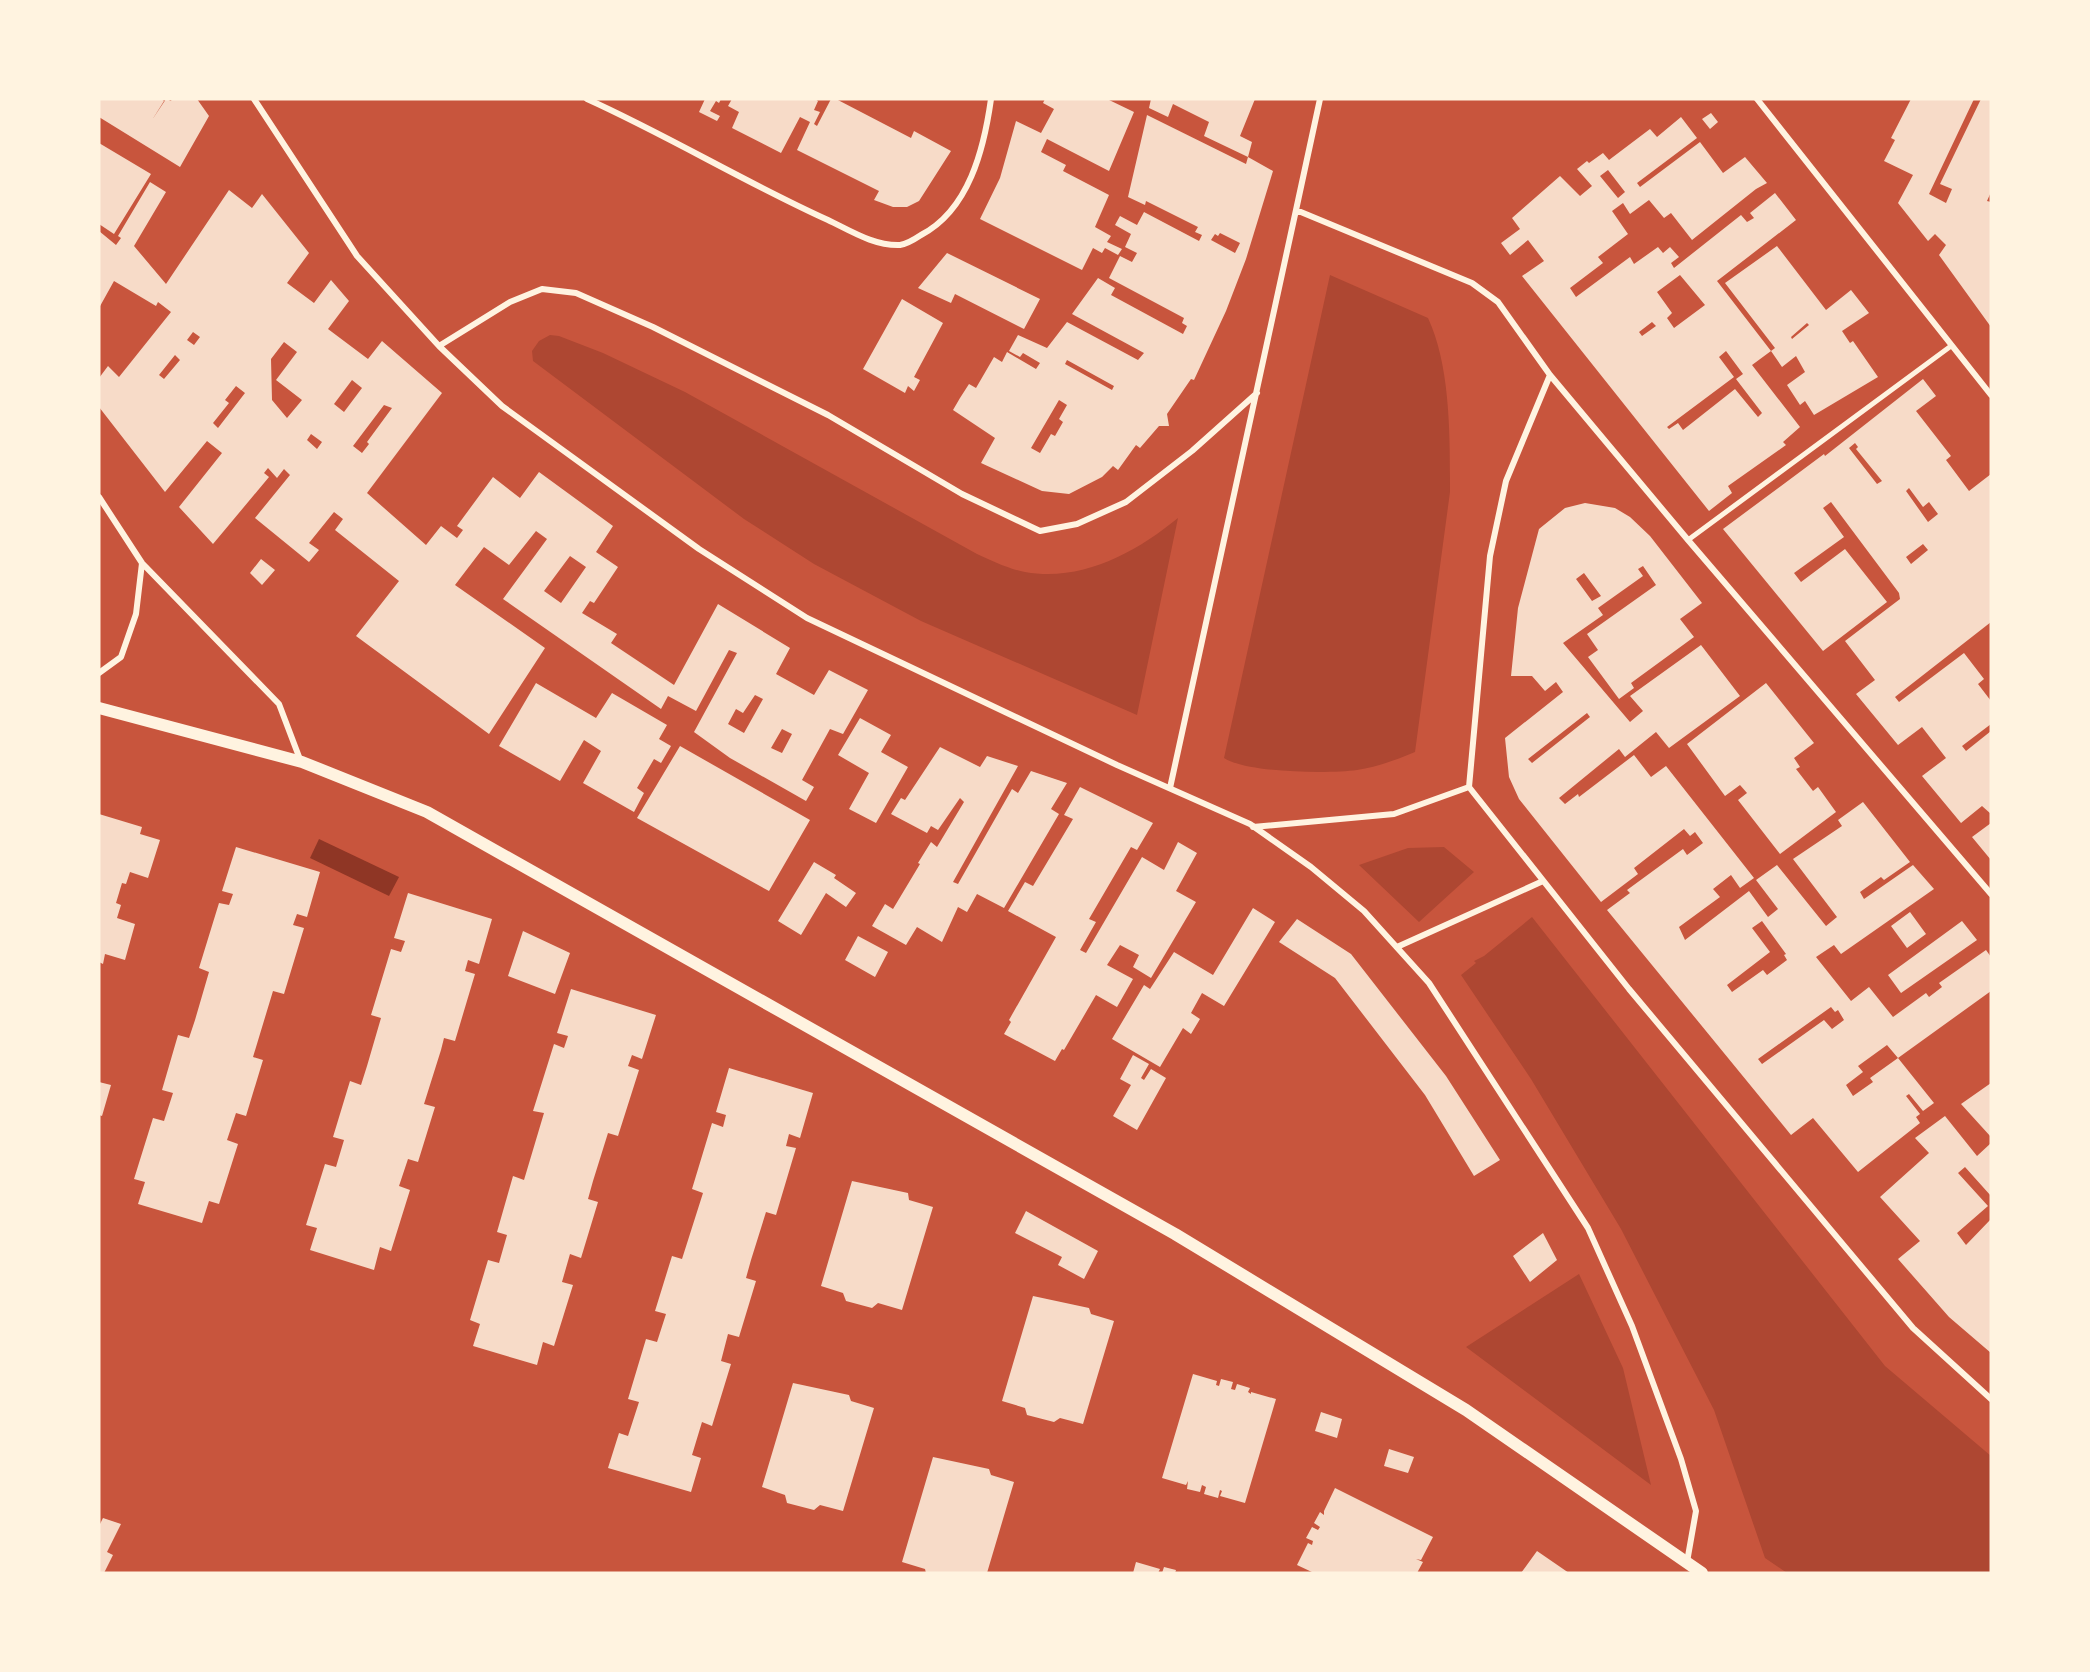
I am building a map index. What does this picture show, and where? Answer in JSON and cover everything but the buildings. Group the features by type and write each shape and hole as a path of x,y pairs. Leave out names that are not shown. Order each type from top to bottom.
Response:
{"main road":[{"path":"99,708 302,762 427,812 1175,1234 1466,1410 1702,1573"}],"street":[{"path":"254,99 357,256 439,346 512,413 699,549 807,618 1253,827 1311,867 1364,911 1429,983 1588,1228 1632,1326 1682,1459 1696,1511 1687,1562"},
{"path":"587,99 805,210 877,243 903,245 929,231 956,207 972,176 987,129 991,99"},
{"path":"1170,788 1320,99"},
{"path":"1758,99 1991,395"},
{"path":"1296,210 1472,283 1498,302 1550,375 1991,894"},
{"path":"439,346 510,302 542,289 576,293 653,327 828,415 962,494 1040,531 1077,524 1126,502 1192,451 1257,393"},
{"path":"1688,540 1951,346"},
{"path":"1550,375 1506,481 1490,556 1469,787 1629,989 1913,1328 1991,1399"},
{"path":"99,497 142,563 279,704 302,762"},
{"path":"99,673 121,657 136,614 142,563"},
{"path":"1253,827 1394,814 1469,787"},
{"path":"1397,947 1543,881"}],"shaded area":[{"path":"1330,275 1428,318 1441,358 1448,404 1450,492 1415,752 1386,763 1357,770 1309,772 1251,767 1224,758"},
{"path":"550,335 559,336 603,353 685,392 977,554 1013,569 1046,574 1087,569 1107,562 1144,543 1178,518 1137,715 921,621 814,564 744,519 533,361 532,351 539,341"},
{"path":"319,839 399,877 389,896 310,858"},
{"path":"1444,847 1474,872 1419,922 1359,865 1408,848"},
{"path":"1532,917 1885,1366 1991,1456 1991,1573 1787,1573 1765,1558 1714,1410 1621,1229 1531,1079 1461,975 1476,963 1474,961 1484,956"},
{"path":"1579,1274 1623,1368 1651,1485 1466,1347"}]}
